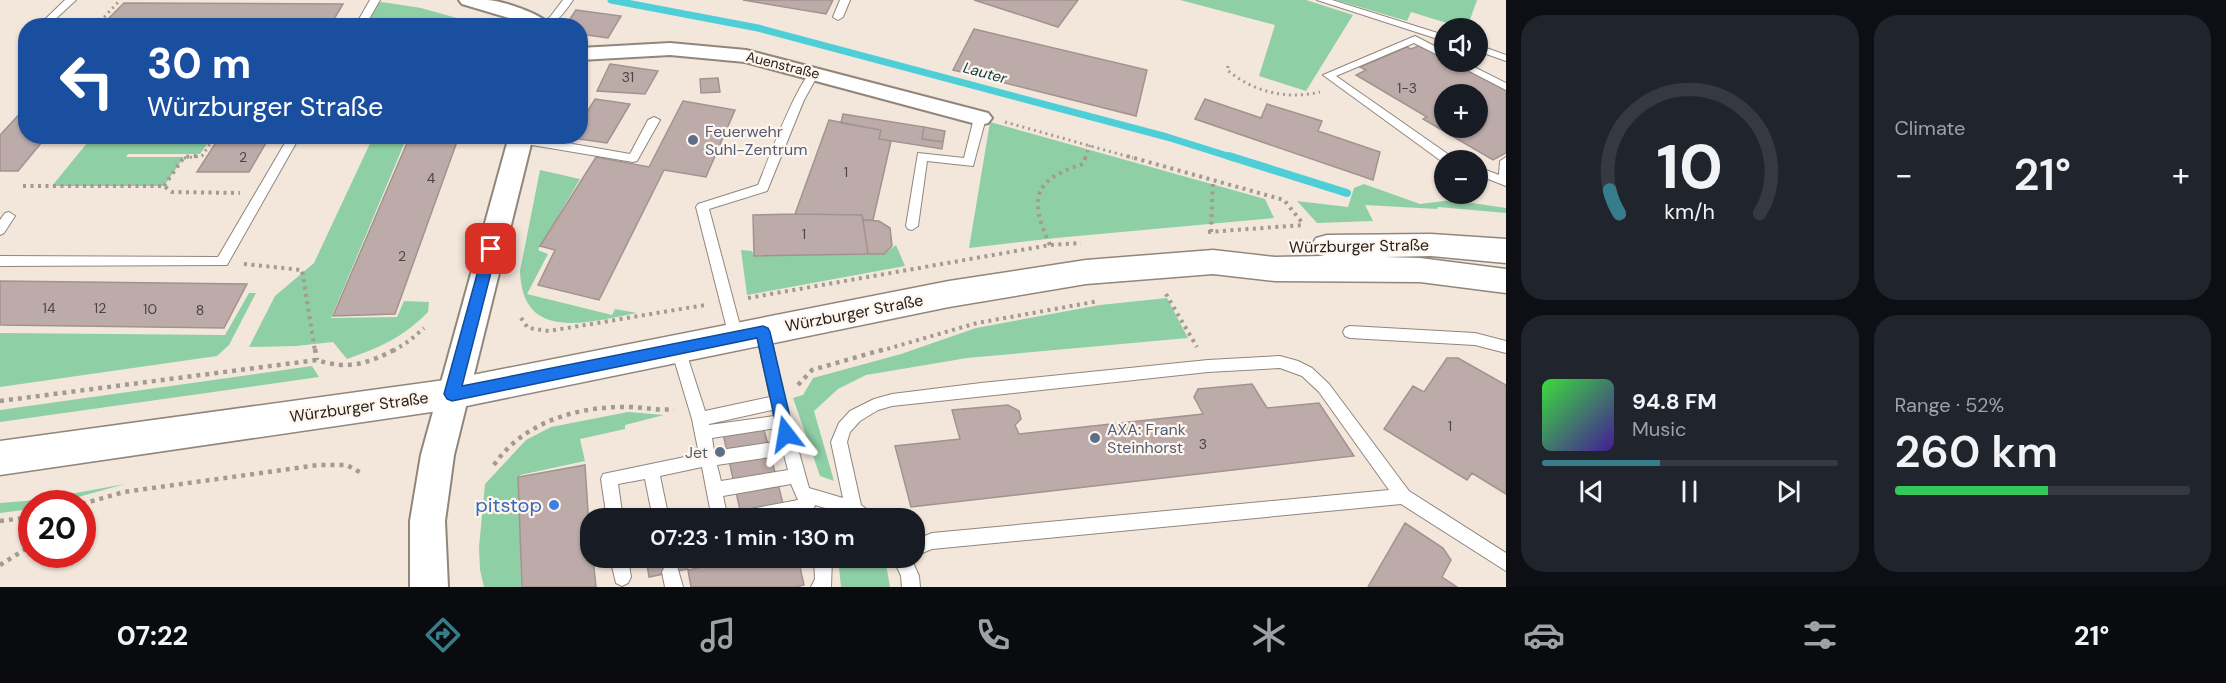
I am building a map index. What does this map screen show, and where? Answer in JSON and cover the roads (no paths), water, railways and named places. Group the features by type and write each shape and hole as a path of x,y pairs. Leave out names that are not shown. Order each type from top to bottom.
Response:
{"main road":[{"name":"Würzburger Straße","path":"0,458 452,394 949,294 1086,272 1212,247 1431,245 1506,251"},
{"name":"Würzburger Straße","path":"1212,247 1275,269 1420,270 1506,281"}],"street":[{"path":"469,0 525,18"},
{"name":"Auenstraße","path":"588,54 660,50 720,52 746,56 980,118"},
{"path":"429,587 426,565 429,506 452,394 518,144"}],"lane":[{"path":"51,18 71,0"},
{"path":"365,18 375,0"},
{"path":"838,17 845,0"},
{"path":"1322,0 1434,35"},
{"path":"553,18 567,1"},
{"path":"1434,49 1415,39 1328,75 1434,150"},
{"path":"1488,52 1506,58"},
{"path":"1477,72 1506,87"},
{"path":"807,506 777,397 750,334 702,207 763,188 799,100 814,73"},
{"path":"912,226 922,156 969,163 980,118"},
{"path":"554,144 633,158 654,120"},
{"path":"0,261 222,262 290,144"},
{"path":"1506,161 1503,171 1506,180"},
{"path":"1488,174 1506,180"},
{"path":"0,230 9,216"},
{"path":"1350,332 1475,339 1506,347"},
{"path":"678,349 699,418 717,508"},
{"path":"858,508 839,442 844,428 855,416 874,405 892,400 981,389 1208,366 1280,362 1307,372 1324,388 1403,496 1506,563"},
{"path":"699,418 777,397"},
{"path":"699,418 783,421"},
{"path":"613,508 609,479 707,459 790,447"},
{"path":"651,471 659,508"},
{"path":"713,490 797,476"},
{"path":"925,544 932,541 1403,496"},
{"path":"621,568 622,577"},
{"path":"820,587 824,583 823,568"},
{"path":"906,568 911,587"}],"waterway":[{"name":"Lauter","path":"611,0 758,28 1167,137 1234,158"},
{"name":"Lauter","path":"1229,156 1347,193"}],"place":[{"name":"Feuerwehr Suhl-Zentrum","path":"693,140"},
{"name":"AXA: Frank Steinhorst","path":"1095,438"},
{"name":"Jet","path":"720,452"},
{"name":"pitstop","path":"554,505"}]}
